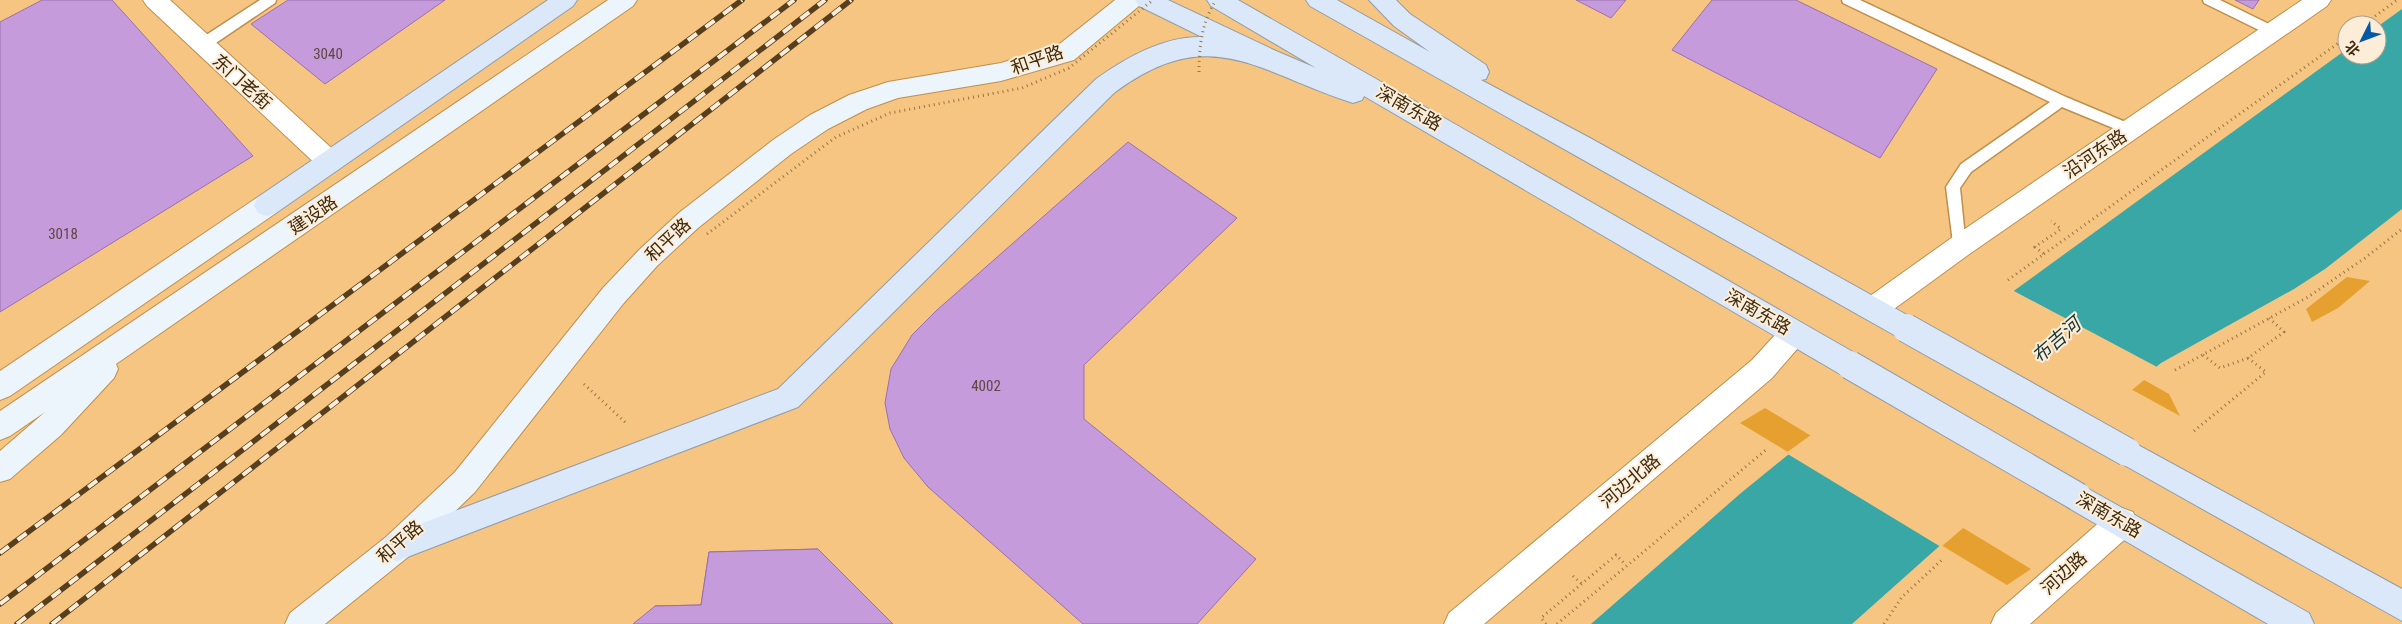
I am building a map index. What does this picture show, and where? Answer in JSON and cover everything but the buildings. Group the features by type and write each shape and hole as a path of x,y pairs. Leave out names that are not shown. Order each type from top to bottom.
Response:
{"main road":[{"path":"330,162 565,0"},
{"name":"建设路","path":"0,427 625,0"},
{"name":"和平路","path":"301,624 397,547 465,482 613,296 648,258 698,231 782,147 819,122 858,102 897,89 1001,72 1065,53 1131,0"},
{"path":"1147,0 1267,58 1446,129"},
{"name":"深南东路","path":"1218,0 1446,129 1794,333 2298,624"},
{"path":"1318,0 1479,91 1582,145 2402,606"},
{"path":"1381,0 1402,20 1582,145"},
{"path":"397,547 788,398 1116,78 1152,57 1188,48 1216,47 1267,58"},
{"name":"建设路","path":"0,387 330,162"},
{"path":"0,469 65,412 130,340"}],"street":[{"name":"东门老街","path":"155,0 330,162"},
{"name":"沿河东路","path":"1873,310 1959,247 2319,0"},
{"name":"河边北路","path":"1460,624 1762,369 1794,333"},
{"name":"河边路","path":"2007,624 2122,522"}],"lane":[{"path":"202,45 270,0"},
{"path":"1848,0 2061,101 2130,130"},
{"path":"2209,0 2272,31"},
{"path":"1959,247 1953,187 1966,168 2061,101"}],"path":[{"path":"698,231 836,137 890,112 1022,88 1069,68 1152,0"},
{"path":"1199,72 1198,54 1202,32 1210,9 1218,0"},
{"path":"2377,15 2397,0"},
{"path":"2008,280 2337,44"},
{"path":"2044,254 2035,247 2060,228 2050,221"},
{"path":"2175,370 2308,297 2366,258 2402,229"},
{"path":"2203,355 2220,368 2248,358 2284,332 2269,318"},
{"path":"2194,431 2266,372 2248,358"},
{"path":"577,377 631,427"},
{"path":"1557,624 1767,449"},
{"path":"1546,624 1541,618 1616,555 1626,565"},
{"path":"1884,624 1886,617 1911,589 1944,558"},
{"path":"1573,576 1582,584"}],"shaded area":[{"path":"2347,277 2370,281 2338,308 2312,322 2306,309"},
{"path":"2105,358 2169,394 2180,416 2078,360"},
{"path":"1765,408 2031,569 2007,585 1740,423"}],"water":[{"name":"布吉河","path":"2402,9 2402,209 2325,269 2294,289 2161,363 1982,508 1852,624 1591,624 1741,493 1789,454 2337,56 2337,65 2387,65 2387,20"}],"pier":[{"path":"2012,290 2159,368 1941,547 1786,453"}],"railway":[{"path":"0,553 742,0"},
{"path":"0,604 794,0"},
{"path":"17,624 825,0"},
{"path":"52,624 851,0"}]}
